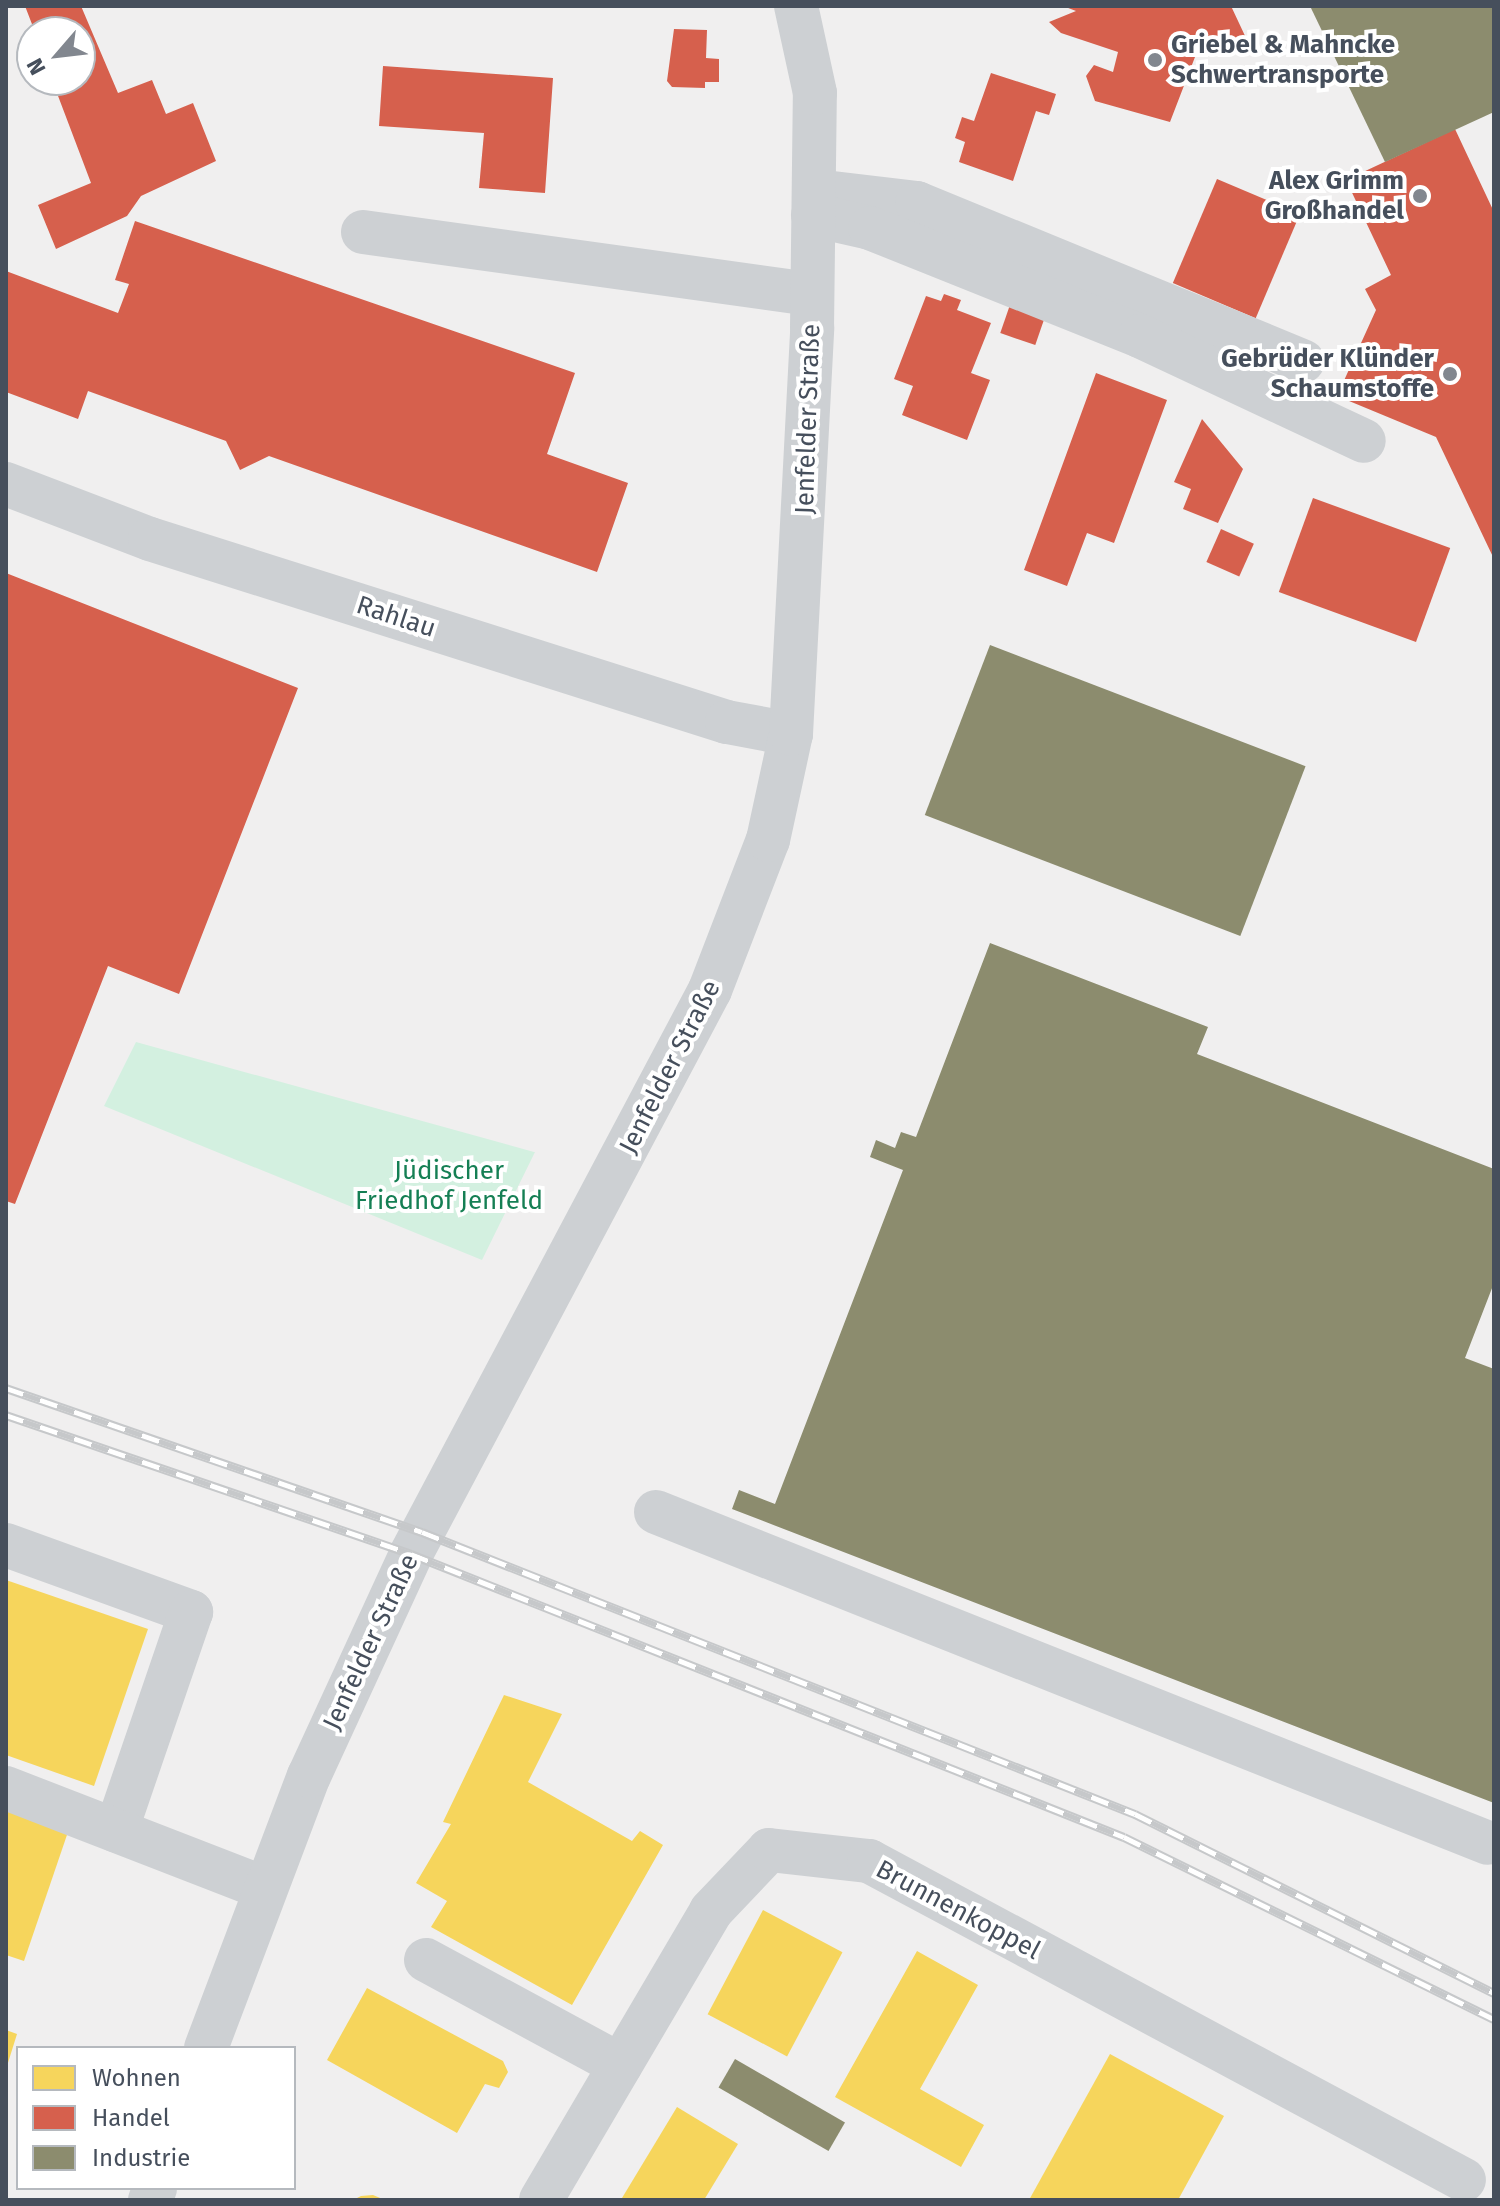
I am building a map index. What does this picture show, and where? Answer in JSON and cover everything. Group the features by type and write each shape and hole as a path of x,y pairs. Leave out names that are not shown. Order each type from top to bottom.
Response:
{"street":[{"name":"Jenfelder Straße","path":"207,2046 264,1888 309,1776 422,1532 637,1135 710,990 768,840 791,734 812,294 815,93 796,6"},
{"path":"814,203 917,203 1303,361"},
{"path":"814,203 1140,336 1364,441"},
{"path":"363,232 812,294"},
{"name":"Rahlau","path":"6,484 150,539 727,722 791,734"},
{"path":"656,1512 1488,1843"},
{"path":"6,1545 191,1612 116,1831"},
{"path":"6,1788 264,1888"},
{"name":"Brunnenkoppel","path":"541,2200 711,1911 769,1850 869,1861 1464,2180"},
{"path":"426,1960 620,2065"}],"green space":[{"name":"Jüdischer Friedhof Jenfeld","path":"136,1042 535,1152 482,1260 104,1106"}],"building: Wohnen":[{"path":"6,1580 148,1629 94,1786 6,1755"},
{"path":"504,1695 562,1714 528,1782 632,1841 640,1831 663,1845 572,2005 431,1927 447,1901 416,1883 451,1824 443,1822"},
{"path":"6,1807 69,1829 24,1961 6,1955"},
{"path":"763,1910 842,1952 787,2056 708,2014"},
{"path":"917,1951 978,1985 920,2089 984,2125 961,2167 835,2097"},
{"path":"367,1988 503,2061 508,2072 499,2088 485,2084 457,2133 327,2060"},
{"path":"6,2030 17,2034 7,2066 6,2066"},
{"path":"1110,2054 1224,2116 1178,2200 1029,2200"},
{"path":"677,2107 738,2144 704,2200 622,2198"},
{"path":"373,2195 385,2200 353,2200 361,2196"}],"building: Handel":[{"path":"25,6 81,6 85,16 29,16"},
{"name":"Griebel & Mahncke Schwertransporte","path":"1063,6 1231,6 1254,55 1200,44 1170,122 1095,101 1086,76 1094,65 1113,72 1118,52 1061,33 1049,22 1076,11"},
{"path":"674,29 707,30 706,58 719,59 719,82 705,82 705,88 672,87 667,81"},
{"path":"96,41 118,93 152,80 166,114 193,103 216,161 141,196 127,216 56,249 38,205 91,183 58,96 96,96"},
{"path":"383,66 553,78 545,193 479,188 484,133 379,126"},
{"path":"991,73 1056,94 1049,115 1036,111 1013,181 959,162 965,142 955,138 962,117 974,121"},
{"path":"1455,129 1494,212 1494,559 1436,437 1337,396 1376,310 1365,289 1391,275 1346,180"},
{"path":"1217,179 1300,214 1256,318 1173,283"},
{"path":"135,221 575,373 547,454 628,483 597,572 269,456 240,470 226,441 88,391 78,419 6,392 6,271 118,313 129,284 115,280"},
{"path":"944,294 961,300 957,310 991,323 971,373 990,380 967,440 902,415 913,386 894,379 926,296 941,301"},
{"path":"1012,299 1047,311 1035,345 1000,333"},
{"path":"1096,373 1167,400 1114,543 1087,533 1067,586 1024,570"},
{"path":"1202,419 1243,469 1218,523 1183,509 1191,489 1174,482"},
{"path":"1313,498 1450,548 1416,642 1279,592"},
{"path":"1221,529 1254,544 1239,577 1206,562"},
{"path":"6,573 298,688 179,994 108,966 15,1204 6,1201"}],"building: Industrie":[{"path":"1310,6 1494,6 1494,112 1385,162"},
{"path":"990,645 1306,766 1240,936 925,815"},
{"path":"990,943 1208,1027 1197,1054 1494,1169 1494,1283 1465,1358 1494,1369 1494,1803 732,1509 739,1490 775,1504 903,1170 870,1157 876,1140 895,1148 901,1132 916,1137"},
{"path":"735,2059 845,2122 828,2151 718,2088"}],"railway":[{"path":"6,1388 422,1532 1135,1814 1494,1993"},
{"path":"6,1415 411,1554 1124,1837 1494,2019"}],"place":[{"name":"Griebel & Mahncke Schwertransporte","path":"1155,60"},
{"name":"Alex Grimm Großhandel","path":"1420,196"},
{"name":"Gebrüder Klünder Schaumstoffe","path":"1450,374"}]}
